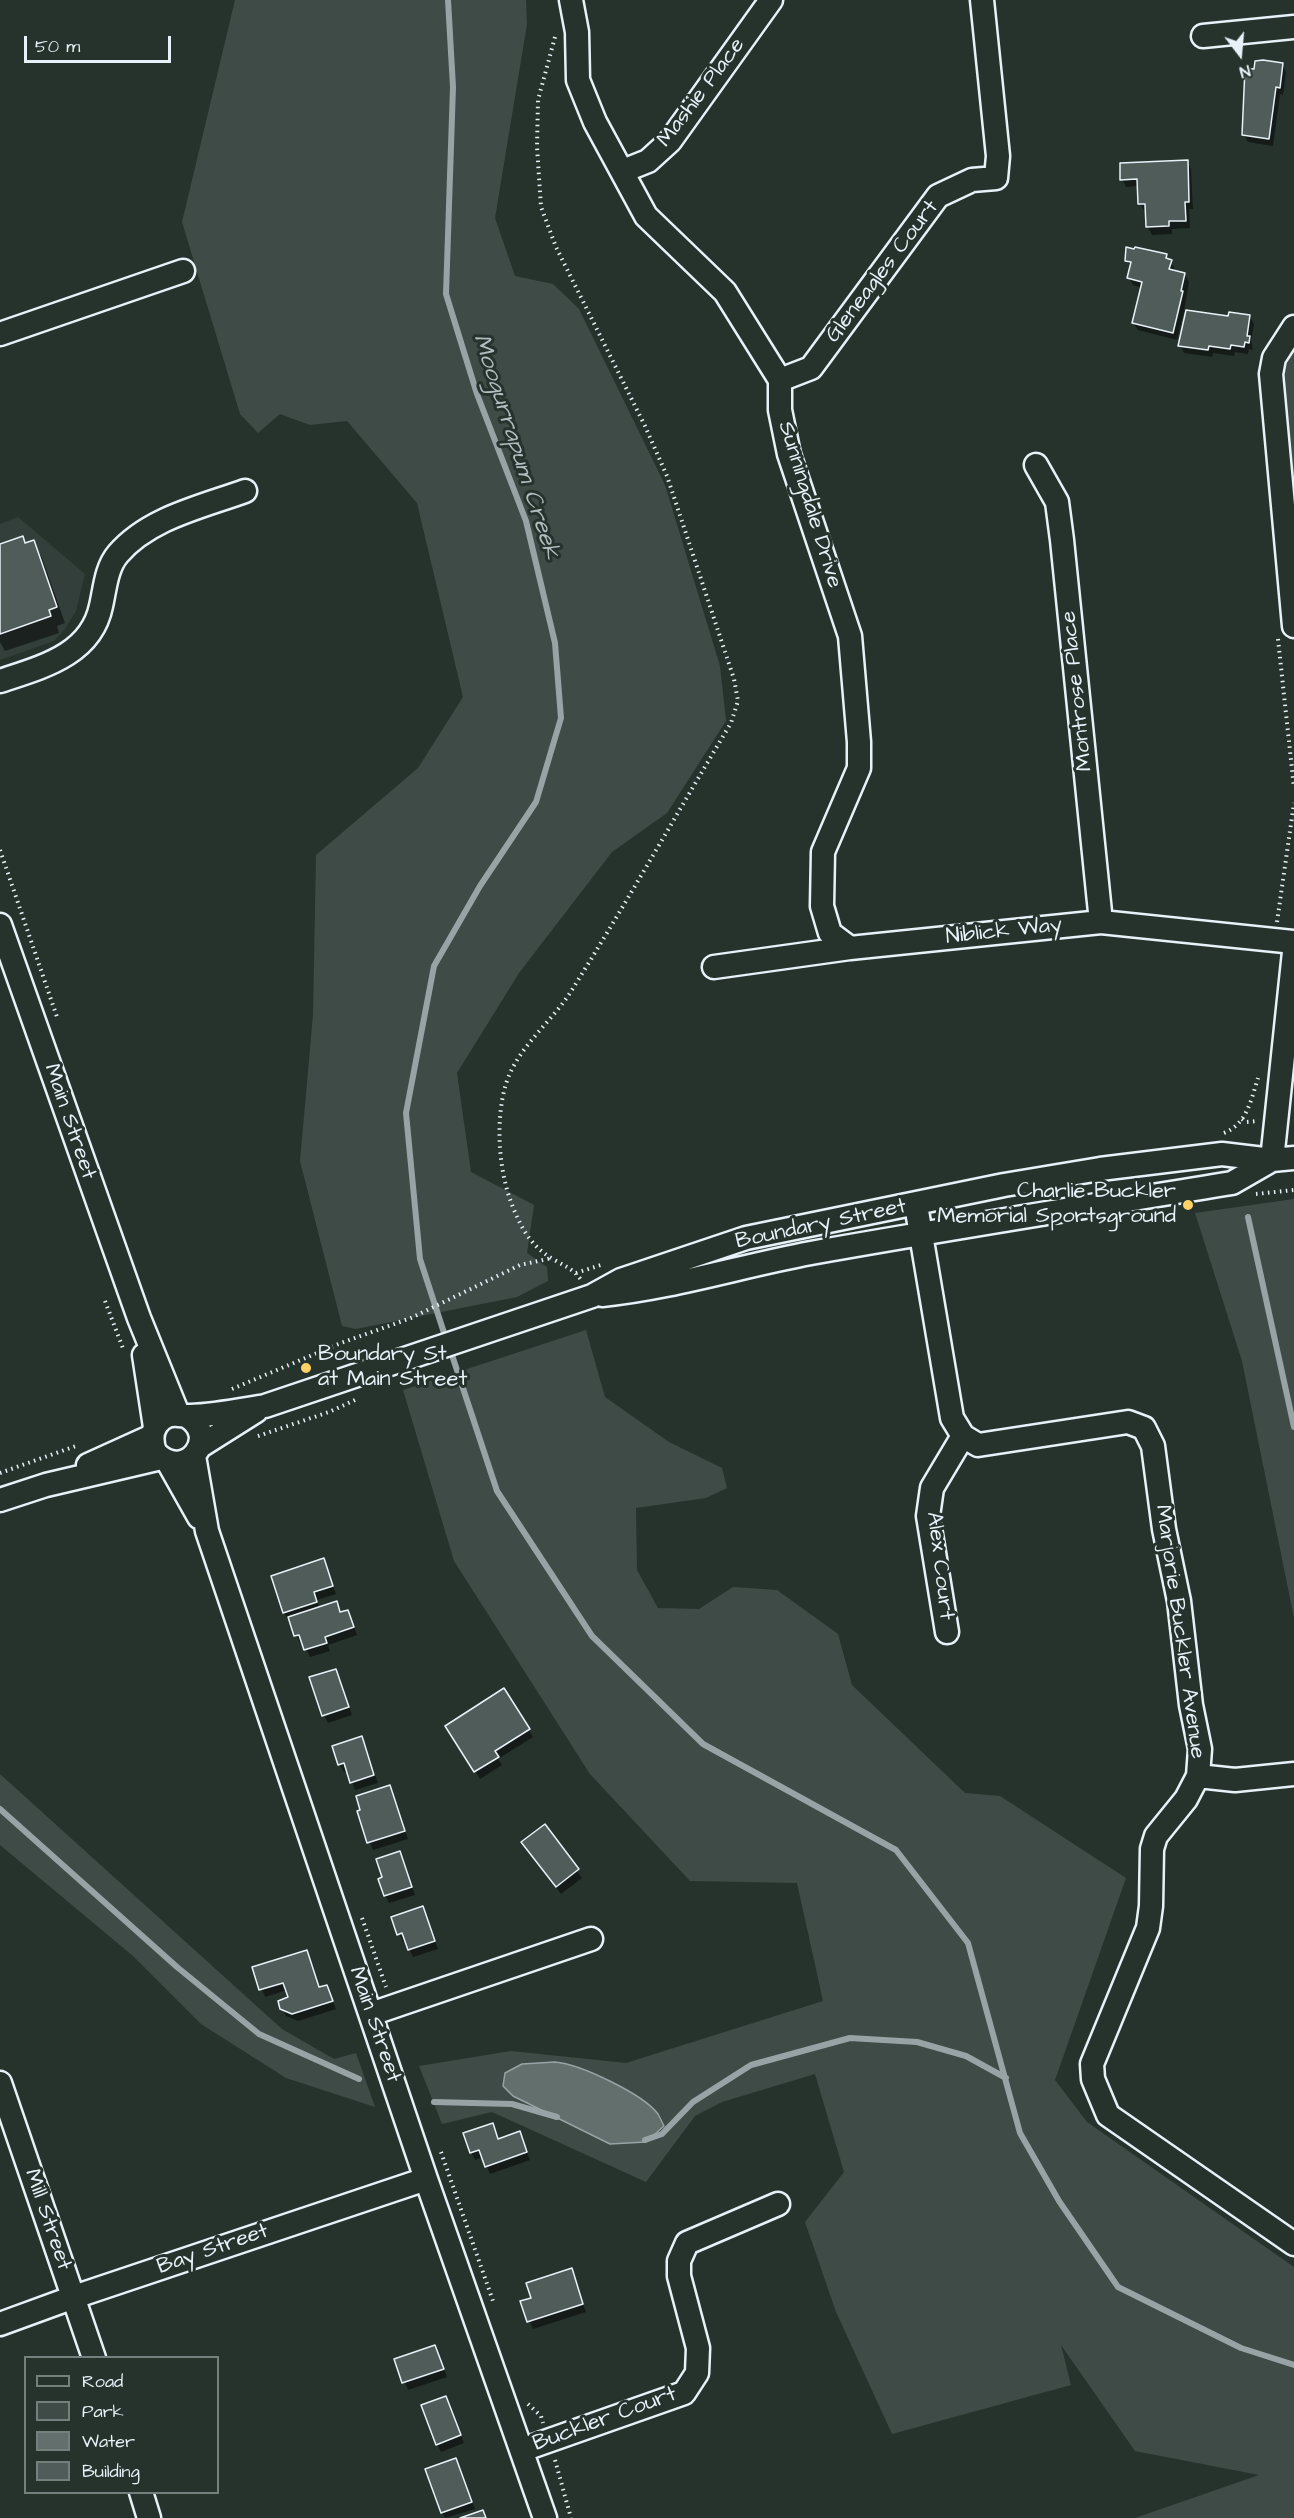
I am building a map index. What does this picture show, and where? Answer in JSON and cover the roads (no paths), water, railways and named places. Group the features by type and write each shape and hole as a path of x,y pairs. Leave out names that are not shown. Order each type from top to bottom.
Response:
{"street":[{"path":"571,0 577,32 578,80 595,122 646,216 725,292 780,380"},
{"name":"Mashie Place","path":"623,171 648,161 670,141 771,0"},
{"name":"Gleneagles Court","path":"780,380 811,368 938,196 972,180 996,178 998,156 982,0"},
{"path":"1203,36 1294,27"},
{"path":"0,334 183,270"},
{"path":"1294,327 1274,358 1271,374 1294,626"},
{"name":"Sunningdale Drive","path":"780,380 780,410 789,454 850,636 860,742 859,768 823,852 822,906 830,933 850,948"},
{"name":"Montrose Place","path":"1036,465 1057,502 1101,922"},
{"path":"0,681 51,664 71,653 88,636 99,616 108,573 117,556 134,538 161,522 245,491"},
{"name":"Niblick Way","path":"714,967 850,948 1101,922 1294,942"},
{"name":"Main Street","path":"0,925 139,1318 182,1415"},
{"path":"1283,1159 1294,952"},
{"name":"Boundary Street","path":"46,1485 153,1432 164,1417 222,1413 265,1406 592,1296 621,1280 746,1238 916,1205 1004,1185 1111,1168 1222,1154 1283,1159"},
{"name":"Boundary Street","path":"592,1296 638,1292 755,1264 922,1233 1232,1183 1283,1159"},
{"path":"916,1205 952,1418 963,1436"},
{"name":"Main Street","path":"139,1318 153,1432"},
{"name":"Boundary Street","path":"0,1500 46,1485 165,1460 182,1463 265,1406"},
{"path":"182,1415 197,1426 201,1440 197,1451"},
{"name":"Marjorie Buckler Avenue","path":"963,1436 978,1445 1128,1422 1144,1428 1154,1446 1164,1529 1179,1601 1191,1706 1200,1749 1198,1776 1186,1799 1156,1836 1152,1849 1151,1906 1148,1928 1092,2064 1093,2079 1108,2115 1294,2244"},
{"path":"153,1432 152,1444 165,1460"},
{"name":"Alex Court","path":"947,1632 928,1516 933,1488 963,1436"},
{"name":"Main Street","path":"197,1451 207,1531"},
{"name":"Main Street","path":"165,1460 207,1531 382,2011 426,2179 545,2518"},
{"path":"1198,1776 1235,1780 1294,1774"},
{"path":"382,2011 591,1939"},
{"name":"Mill Street","path":"0,2083 93,2356"},
{"name":"Bay Street","path":"0,2324 426,2179"},
{"name":"Buckler Court","path":"522,2450 684,2393 697,2373 698,2348 679,2276 679,2261 687,2243 778,2204"},
{"path":"141,2494 149,2518"}],"water":[{"path":"555,2062 580,2068 625,2089 650,2106 658,2114 664,2126 646,2142 610,2144 513,2096 503,2086 505,2073 522,2064"}],"waterway":[{"name":"Moogurrapum Creek","path":"446,1339 420,1259 406,1113 434,966 480,886 536,802 561,718 555,643 526,521 477,394 446,294 453,87 448,0"},
{"path":"1248,1217 1294,1427"},
{"name":"Moogurrapum Creek","path":"450,1349 497,1491 592,1636 703,1744 896,1850 968,1943 1020,2133 1059,2201 1118,2287 1241,2348 1294,2365"},
{"path":"0,1809 177,1967 259,2034 359,2079"},
{"path":"645,2140 662,2134 693,2102 751,2065 850,2038 917,2042 966,2056 1006,2078"},
{"path":"434,2102 512,2104 557,2117"}],"place":[{"name":"Charlie Buckler Memorial Sportsground","path":"1188,1205"},
{"name":"Boundary St at Main Street","path":"306,1368"}]}
